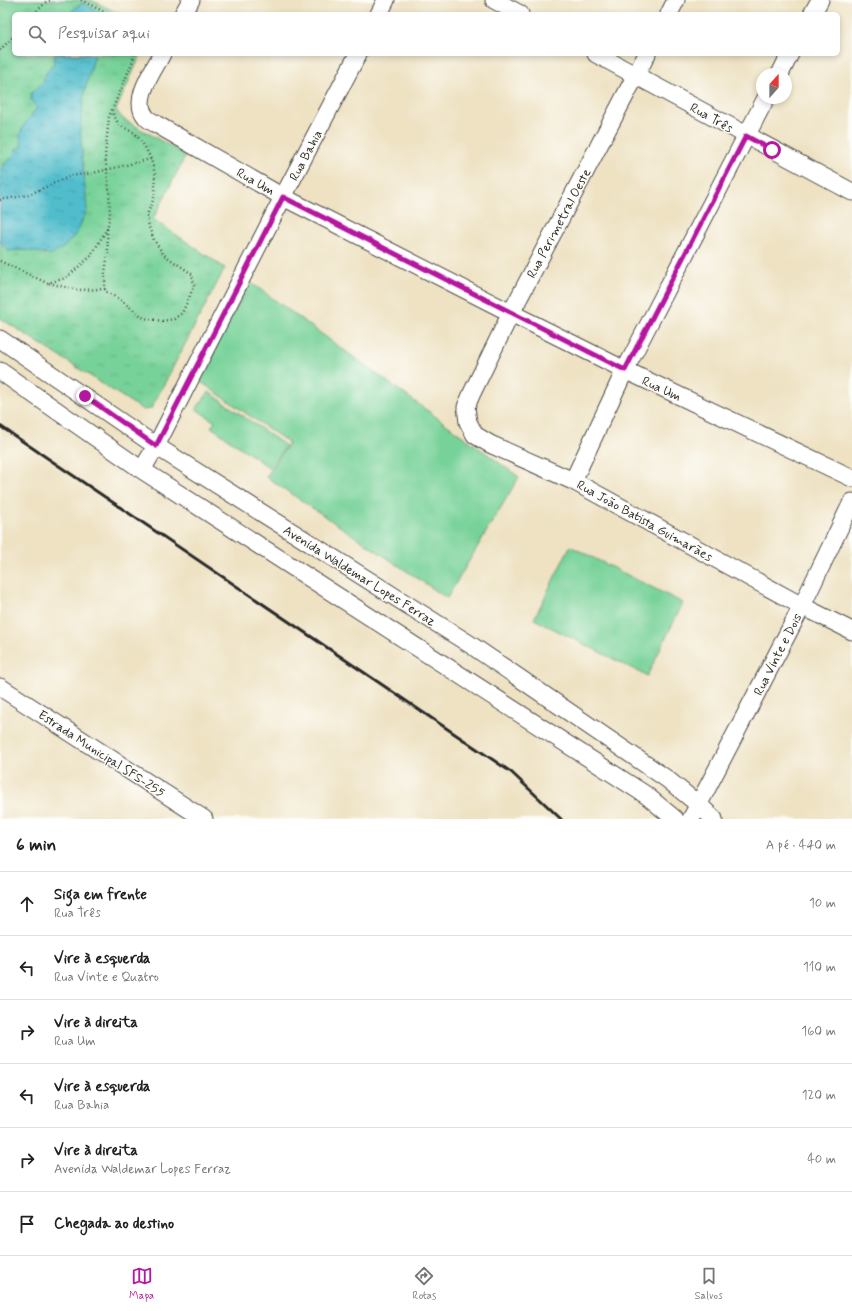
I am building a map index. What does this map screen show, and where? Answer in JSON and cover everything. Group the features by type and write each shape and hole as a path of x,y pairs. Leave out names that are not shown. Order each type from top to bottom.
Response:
{"street":[{"path":"184,12 191,0"},
{"path":"380,12 386,0"},
{"path":"494,0 516,12"},
{"path":"670,12 676,0"},
{"path":"813,12 820,0"},
{"name":"Rua Um","path":"161,56 143,89 141,100 142,110 146,118 283,197 625,370 852,478"},
{"name":"Rua Bahia","path":"142,470 156,446 357,56"},
{"name":"Rua Três","path":"600,56 852,192"},
{"name":"Rua Perimetral Oeste","path":"472,393 511,313 646,56"},
{"path":"783,68 789,56"},
{"path":"573,481 625,370 763,104"},
{"name":"Avenida Waldemar Lopes Ferraz","path":"0,338 156,446 471,645 667,779 695,812 714,819"},
{"path":"0,371 142,470 639,790 675,819"},
{"name":"Rua João Batista Guimarães","path":"472,393 466,407 468,422 475,435 490,444 573,481 802,606 852,631"},
{"name":"Rua Vinte e Dois","path":"695,812 802,606 852,502"},
{"name":"Estrada Municipal SFS-255","path":"0,687 204,819"}],"path":[{"path":"36,12 50,0"},
{"path":"81,0 104,12"},
{"path":"0,50 12,38"},
{"path":"112,112 119,124 135,133 145,147 155,174 155,195 147,215 154,240 164,255 192,274 194,285 182,313 174,319 162,321 144,318 122,301 105,291 105,272 108,253 107,229 110,215 105,155 109,118 134,56"},
{"path":"0,200 28,195 70,176 93,173 150,159"},
{"path":"47,283 66,278 90,257 107,229"},
{"path":"0,261 47,283 78,290 105,289"}],"green space":[{"path":"0,0 91,0 116,12 12,12 12,56 140,56 116,110 123,119 186,155 153,219 225,268 151,409 143,410 0,318"},
{"path":"250,282 519,477 447,598 266,477 289,443 198,380"},
{"path":"209,392 286,446 270,468 211,427 215,422 196,409"},
{"path":"570,546 683,603 647,676 534,619"}],"water":[{"path":"82,3 99,12 71,12"},
{"path":"55,56 94,56 84,94 80,130 87,210 76,234 64,247 51,255 30,251 8,251 0,241 0,172 6,162 13,157 16,149 22,147 20,134 24,125 37,108 31,100 31,93 43,82 47,71 54,65"}],"railway":[{"path":"0,426 511,772 561,819"}],"route":[{"path":"85,396 156,446 283,197 625,370 746,136 772,150"}]}
